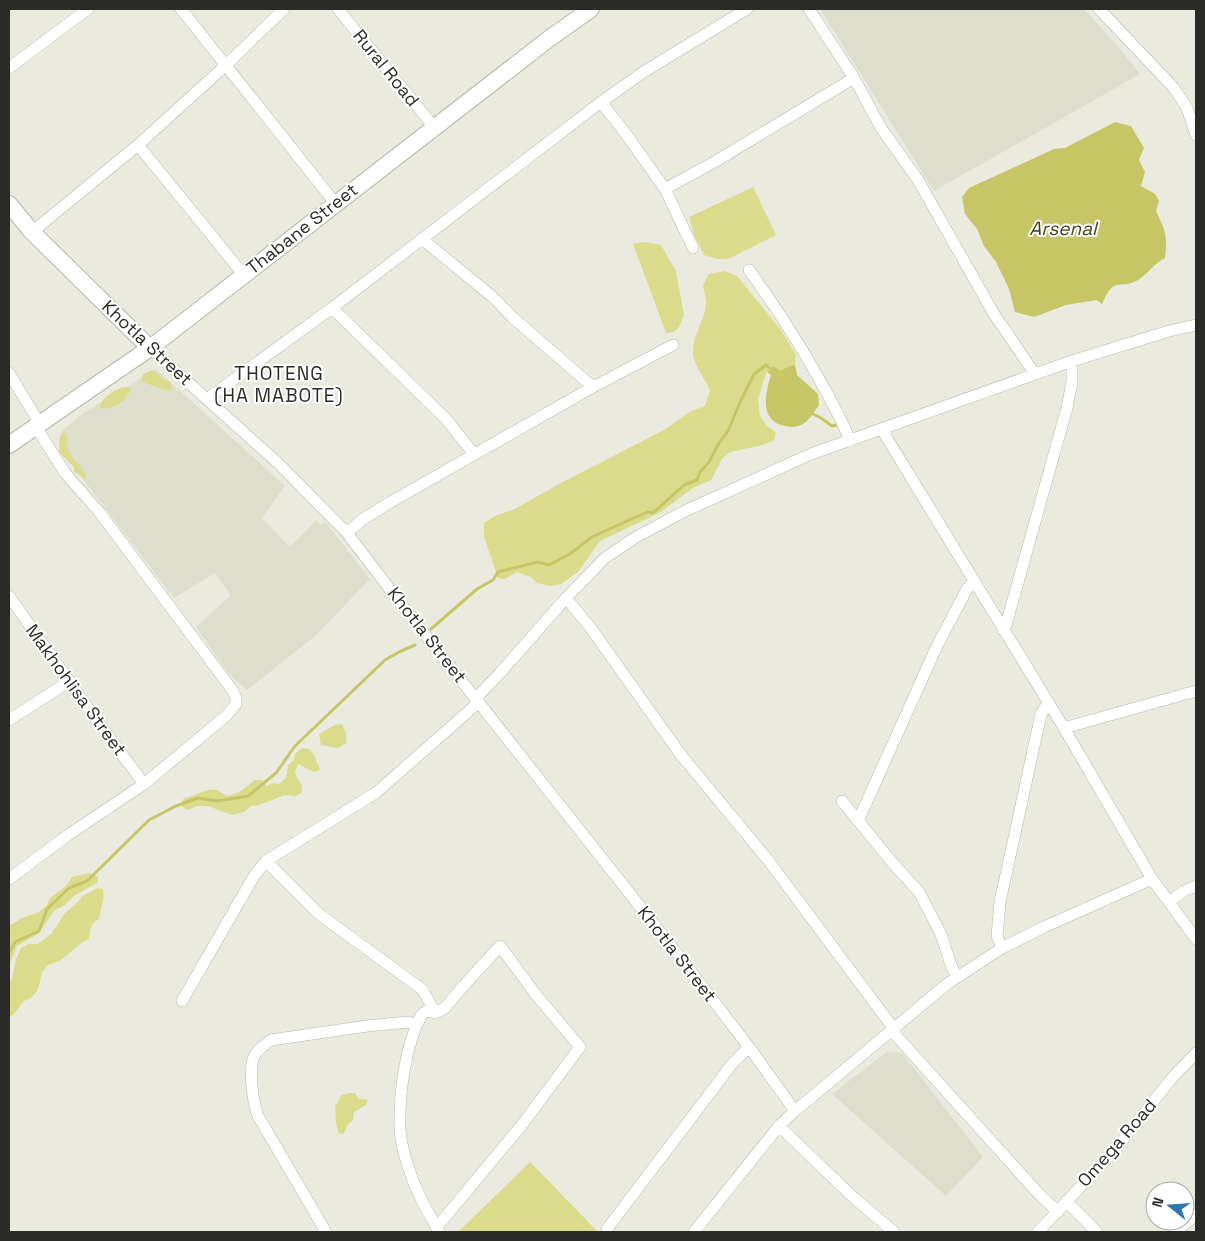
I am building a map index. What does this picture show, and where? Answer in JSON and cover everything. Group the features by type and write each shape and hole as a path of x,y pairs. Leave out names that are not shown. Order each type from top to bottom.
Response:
{"street":[{"path":"9,68 88,9"},
{"path":"181,9 335,203"},
{"path":"32,232 138,145 284,9"},
{"name":"Rural Road","path":"338,9 434,127"},
{"name":"Thabane Street","path":"9,445 150,348 335,203 550,38 591,9"},
{"path":"207,399 332,308 601,102 645,71 747,9"},
{"path":"809,9 854,78 881,128 925,192 994,314 1035,374"},
{"path":"1099,9 1174,88 1188,108 1196,134"},
{"path":"665,188 716,161 854,78"},
{"path":"1188,108 1196,100"},
{"path":"601,102 665,188 693,248"},
{"path":"138,145 244,274"},
{"name":"Khotla Street","path":"9,204 32,232 150,348 280,465 347,533 749,1047 795,1111"},
{"path":"422,238 494,298 512,317 593,387"},
{"path":"749,270 810,362 844,424 850,442"},
{"path":"332,308 445,418 474,454"},
{"path":"182,1001 254,876 266,861 377,792 478,700 566,598 605,558 636,536 687,510 811,454 850,442 1072,361 1169,331 1196,325"},
{"path":"347,533 364,519 389,503 593,387 673,345"},
{"path":"1003,630 1067,408 1072,382 1072,361"},
{"path":"9,373 65,473 100,513 174,615 216,667 236,698 236,704 226,716 144,784 68,835 9,879"},
{"path":"882,430 1064,728 1152,879 1196,939"},
{"path":"858,821 937,646 967,589 974,582"},
{"name":"Makhohlisa Street","path":"9,596 144,784"},
{"path":"566,598 590,627 681,756 768,860 893,1030 1039,1194 1058,1212"},
{"path":"9,720 70,681"},
{"path":"1064,728 1196,691"},
{"path":"1002,948 997,936 1002,894 1042,714 1048,703"},
{"path":"842,801 919,892 941,934 952,968 958,977"},
{"path":"266,861 319,914 422,990 435,1013"},
{"path":"694,1232 780,1126 795,1111 947,984 1002,948 1044,927 1152,879"},
{"path":"1169,902 1184,891 1196,886"},
{"path":"500,946 537,996 580,1047 521,1126 438,1230 417,1191 400,1130 404,1073 416,1024 422,1014 428,1011 435,1013 445,1008 500,946"},
{"path":"326,1232 258,1116 252,1098 254,1054 263,1045 272,1040 350,1028 408,1022 416,1024"},
{"path":"607,1229 732,1064 749,1047"},
{"name":"Omega Road","path":"1038,1232 1114,1151 1172,1078 1196,1053"},
{"path":"780,1126 853,1197 894,1232"},
{"path":"1066,1201 1097,1232"},
{"path":"1175,1232 1196,1215"}],"shaded area":[{"path":"820,9 1084,9 1140,74 934,191"},
{"path":"753,187 776,235 728,259 717,259 704,255 694,235 689,217"},
{"path":"644,242 661,245 676,271 684,315 679,327 674,332 666,333 633,244"},
{"path":"725,271 737,276 781,330 796,355 795,365 789,366 781,372 773,366 767,372 758,400 760,416 767,426 776,433 774,440 763,445 730,452 722,459 711,480 693,488 659,513 600,541 578,572 561,584 550,586 537,583 531,577 517,572 505,579 498,578 484,537 484,523 495,516 515,509 664,430 691,411 705,406 710,391 694,358 693,346 705,310 706,302 703,285 709,274"},
{"path":"156,369 285,486 262,518 290,547 316,520 321,525 325,522 370,579 316,635 247,690 228,673 196,627 231,595 215,573 174,598 60,449 61,432 82,414"},
{"path":"153,370 169,381 172,389 169,391 142,381 143,374"},
{"path":"124,387 131,388 130,392 119,404 109,408 100,408 106,397"},
{"path":"64,432 68,437 66,446 86,475 83,479 78,473 74,472 74,467 59,452 60,436"},
{"path":"342,724 346,733 346,743 338,748 321,745 319,734 335,725"},
{"path":"302,748 309,749 314,755 320,770 314,772 298,764 295,773 302,786 302,792 296,796 285,795 259,805 251,806 244,812 232,815 208,806 197,806 188,810 180,805 184,798 213,789 227,796 231,795 242,790 254,780 261,780 267,786 272,783 279,784 286,778 288,765 294,760 295,754"},
{"path":"89,873 98,877 97,883 75,895 65,905 55,910 38,934 17,946 9,966 9,926 22,918 39,912 46,906 50,898 66,886 72,877"},
{"path":"97,888 103,889 104,896 99,919 92,925 89,939 81,943 61,960 48,965 42,972 38,990 9,1017 9,985 21,948 29,944 38,944 52,933 65,913 81,897"},
{"path":"887,1052 902,1053 983,1157 946,1196 832,1094"},
{"path":"355,1093 359,1099 368,1100 366,1105 354,1112 353,1120 348,1124 344,1133 339,1134 336,1124 335,1105 338,1103 341,1095"},
{"path":"530,1162 598,1232 458,1232"}],"water":[{"name":"Arsenal","path":"1115,122 1131,126 1144,148 1139,160 1145,172 1141,186 1155,194 1159,201 1156,211 1165,233 1165,258 1138,280 1114,286 1106,295 1102,304 1097,300 1066,305 1034,317 1015,312 1009,289 996,262 984,246 977,229 965,214 962,197 969,188 1054,149 1065,148"},
{"path":"795,365 797,375 818,394 819,405 804,423 796,427 788,427 774,421 769,416 766,396 771,375 767,372 773,366 781,371"}],"waterway":[{"path":"431,629 477,589 493,580 498,572 538,562 549,565 570,554 592,537 647,512 653,513 684,485 697,480 700,472 709,462 728,431 754,374 766,365 772,370"},
{"path":"811,413 832,426 840,424"},
{"path":"9,953 15,942 39,931 47,909 69,888 87,881 149,820 176,806 198,798 217,801 248,796 276,773 295,746 385,660 415,645"}],"district":[{"name":"THOTENG (HA MABOTE)","path":"279,384"}]}
